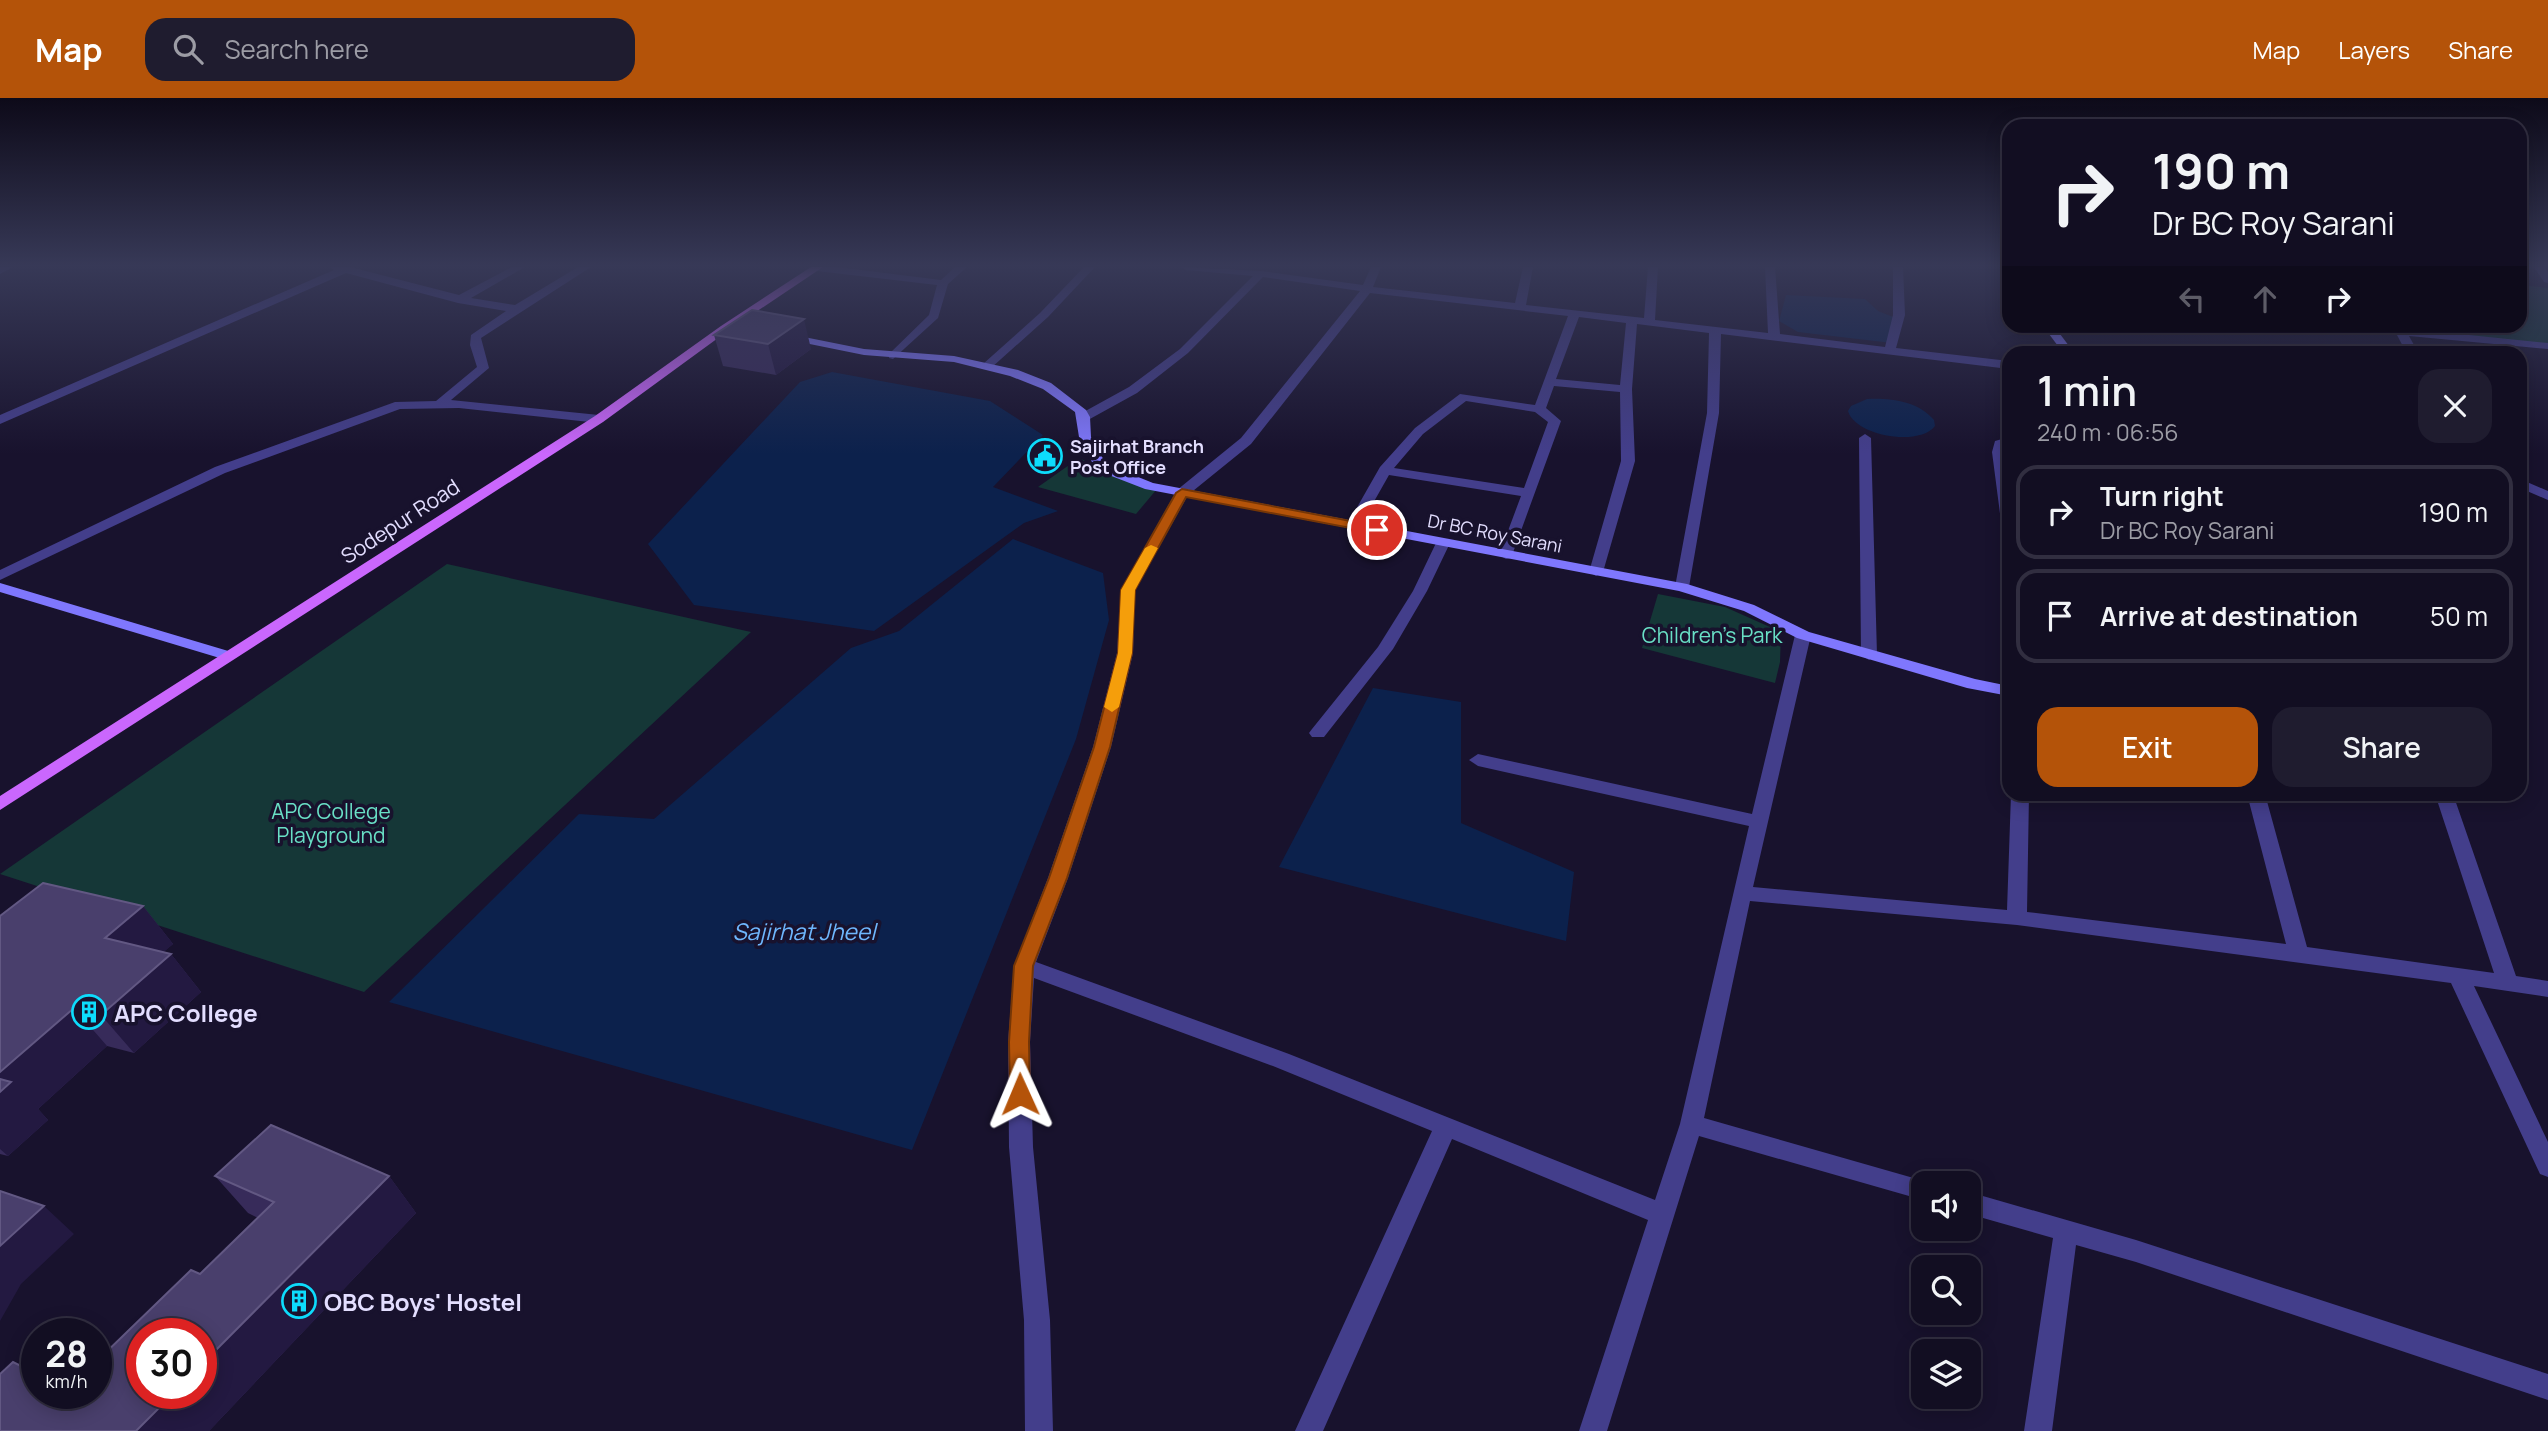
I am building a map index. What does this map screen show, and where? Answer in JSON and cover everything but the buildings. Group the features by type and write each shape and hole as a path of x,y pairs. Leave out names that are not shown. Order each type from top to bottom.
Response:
{"main road":[{"name":"Sodepur Road","path":"0,804 599,419 723,329"}],"street":[{"path":"0,420 203,329"},
{"path":"439,404 483,368 475,337 487,329"},
{"path":"733,329 752,332"},
{"path":"893,356 920,329"},
{"path":"987,366 1029,329"},
{"path":"780,336 893,356 954,359 1014,373 1047,386 1084,417 1133,390 1184,351 1206,329"},
{"path":"1039,1431 1037,1320 1021,1147 1019,1042 1024,966 1058,878 1102,747 1125,653 1128,590 1182,493 1246,441 1335,329"},
{"path":"1539,409 1569,329"},
{"path":"1596,572 1628,461 1626,389 1631,329"},
{"path":"1708,329 2002,364"},
{"path":"1774,329 1774,337"},
{"path":"1890,350 1895,329"},
{"path":"1682,587 1713,413 1715,330"},
{"path":"2421,333 2548,346"},
{"path":"1550,382 1626,389"},
{"path":"1354,525 1385,470 1419,430 1464,397 1539,409 1555,421 1506,555"},
{"path":"0,576 220,470 399,405 439,404 599,419"},
{"name":"Dr BC Roy Sarani","path":"1084,417 1085,437 1101,467 1150,486 1682,587 1749,608 1802,635 2002,689"},
{"path":"1865,438 1869,655"},
{"path":"2002,443 1998,452 2002,480"},
{"path":"1385,470 1529,493"},
{"path":"2527,486 2548,496"},
{"path":"1318,733 1385,649 1420,591 1443,543"},
{"path":"0,587 229,656"},
{"path":"1592,1431 1691,1124 1802,635"},
{"path":"1478,760 1759,822"},
{"path":"2017,918 2020,801"},
{"path":"2258,801 2300,953"},
{"path":"2446,801 2508,984"},
{"path":"1742,892 2017,918 2300,953 2548,989"},
{"path":"1024,966 1281,1060 1662,1214"},
{"path":"2459,977 2548,1167"},
{"path":"1691,1124 1911,1187"},
{"path":"1309,1431 1446,1126"},
{"path":"1981,1206 2136,1251 2548,1387"},
{"path":"2038,1431 2066,1231"}],"green space":[{"path":"2527,329 2548,329 2548,346 2415,333 2527,333"},
{"path":"1079,458 1120,477 1157,489 1136,514 1038,487"},
{"name":"APC College Playground","path":"447,564 751,632 364,992 0,874"},
{"name":"Children's Park","path":"1658,594 1725,607 1781,632 1780,662 1775,683 1642,648"}],"water":[{"path":"1793,329 1895,329 1892,343"},
{"path":"832,372 990,401 1043,435 993,487 1058,511 1024,523 874,631 694,605 648,544 800,382"},
{"path":"1867,399 1895,400 1912,405 1928,414 1934,420 1935,426 1916,436 1888,436 1874,432 1853,420 1848,411 1851,406"},
{"name":"Sajirhat Jheel","path":"1013,539 1103,573 1109,620 1076,739 912,1150 389,1002 579,814 654,819 851,648 899,631"},
{"path":"1373,688 1461,702 1461,823 1574,872 1566,941 1279,867"}],"slow traffic":[{"path":"1112,707 1125,653 1128,590 1151,548"}],"place":[{"name":"Sajirhat Branch Post Office","path":"1045,456"},
{"name":"APC College","path":"89,1012"},
{"name":"OBC Boys' Hostel","path":"299,1301"}],"route":[{"path":"1020,1094 1019,1042 1024,966 1058,878 1102,747 1125,653 1128,590 1182,493 1377,530"}]}
